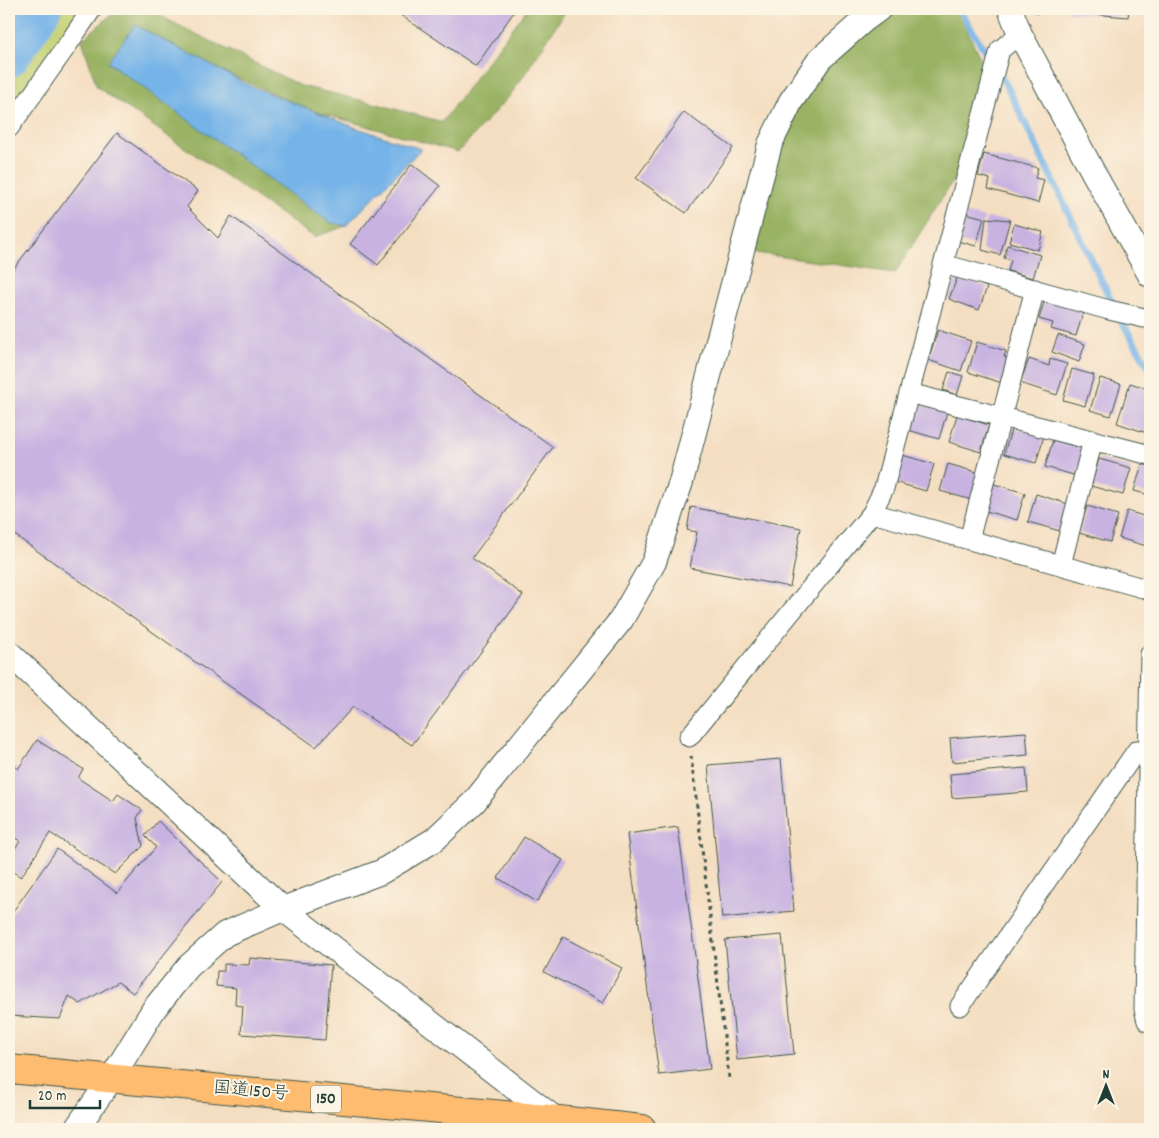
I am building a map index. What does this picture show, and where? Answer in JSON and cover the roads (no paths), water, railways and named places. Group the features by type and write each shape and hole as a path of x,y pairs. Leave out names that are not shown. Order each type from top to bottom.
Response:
{"highway":[{"name":"国道150号","path":"9,1069 564,1125 642,1129"}],"street":[{"path":"9,128 92,9"},
{"path":"76,1129 111,1079 154,1010 188,967 225,934 283,909 381,872 434,840 474,802 622,620 654,562 681,482 770,144 790,101 820,59 879,9"},
{"path":"1010,9 1020,34 1093,172 1150,274"},
{"path":"689,737 872,513 884,488 1000,50 1020,34"},
{"path":"943,264 1117,312 1144,318 1150,317"},
{"path":"969,540 1035,289"},
{"path":"909,393 1150,455"},
{"path":"1061,565 1093,440"},
{"path":"872,513 1150,590"},
{"path":"9,653 283,909 564,1125"},
{"path":"1150,654 1144,1009 1150,1023"},
{"path":"960,1006 1137,750 1149,749"}],"water":[{"path":"135,25 248,85 354,127 421,149 346,226 329,222 108,62"}],"waterway":[{"path":"9,57 41,9"},
{"path":"959,9 1008,88 1119,317 1150,369"}]}
